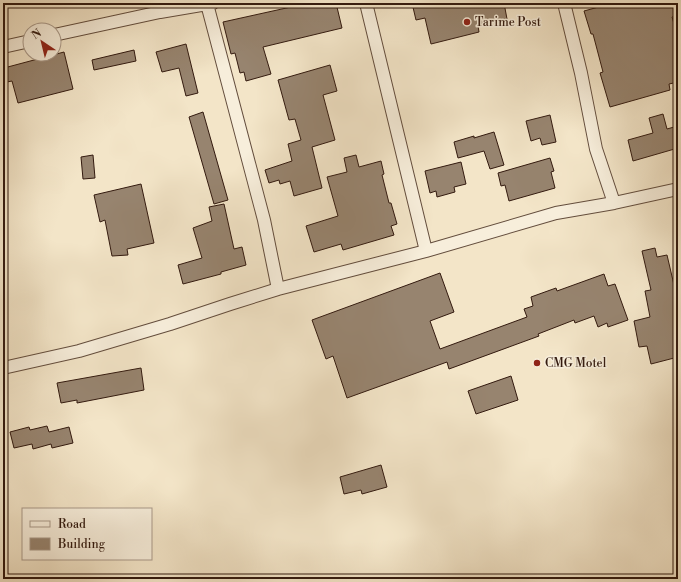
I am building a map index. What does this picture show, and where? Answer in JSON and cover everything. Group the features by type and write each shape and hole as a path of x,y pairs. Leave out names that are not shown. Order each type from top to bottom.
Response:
{"street":[{"path":"366,3 426,251"},
{"path":"564,3 581,73 596,149 614,203"},
{"path":"62,33 159,7 210,4 264,220 278,289"},
{"path":"3,47 22,42"},
{"path":"3,368 79,351 170,324 278,289 426,251 556,213 614,203 678,188"}],"building":[{"path":"309,3 336,3 342,28 263,47 271,74 246,81 244,72 240,73 235,53 231,54 223,22"},
{"name":"Tarime Post","path":"412,3 504,3 507,19 478,26 479,32 431,44 425,18 416,20"},
{"path":"613,3 678,3 678,16 672,17 678,37 678,82 669,84 670,90 610,107 600,73 603,72 593,34 591,34 584,11"},
{"path":"186,44 198,93 186,96 179,68 162,72 156,52"},
{"path":"134,50 136,61 94,70 92,60"},
{"path":"64,52 73,89 18,103 12,81 7,82 4,68 26,62 62,62 62,53"},
{"path":"330,65 337,91 323,95 335,140 312,147 322,188 294,196 290,181 280,184 279,180 269,183 265,170 292,161 288,144 301,140 295,119 289,120 278,80"},
{"path":"203,112 228,200 214,204 189,117"},
{"path":"663,114 667,129 674,127 678,141 678,148 633,161 628,140 653,133 649,118"},
{"path":"550,115 556,142 542,145 540,138 531,141 526,121"},
{"path":"494,132 504,165 490,169 484,151 458,158 454,142"},
{"path":"93,155 95,178 83,179 81,157"},
{"path":"356,155 359,167 381,161 384,174 382,175 389,203 391,203 397,224 391,226 394,235 343,250 341,244 314,252 306,226 338,216 327,177 347,172 344,158"},
{"path":"550,158 554,171 551,172 555,188 509,201 505,185 501,186 498,173"},
{"path":"461,162 466,184 454,187 455,192 437,197 436,191 430,193 425,171"},
{"path":"141,184 154,243 127,249 128,255 112,256 105,220 100,222 94,195"},
{"path":"224,204 234,249 242,247 246,265 221,272 221,274 183,284 178,265 202,258 193,228 212,221 209,207"},
{"path":"655,248 657,257 667,255 674,285 676,285 678,297 678,357 651,364 647,346 639,347 634,321 650,317 645,291 651,290 642,251"},
{"path":"440,273 454,312 430,321 440,349 527,317 524,309 533,306 531,297 556,288 557,291 604,274 608,286 615,284 628,320 608,327 607,323 598,327 594,316 575,323 574,320 538,334 539,336 449,369 447,362 347,398 333,356 326,359 312,320"},
{"path":"141,368 144,390 77,403 77,400 61,403 57,383"},
{"path":"511,376 518,400 476,414 468,391"},
{"path":"47,426 49,432 69,427 73,443 52,448 51,444 33,449 32,444 14,448 10,432 29,427 30,430"},
{"path":"381,465 387,487 362,494 361,490 344,494 340,477"}],"place":[{"name":"Tarime Post","path":"467,22"},
{"name":"CMG Motel","path":"537,363"}]}
